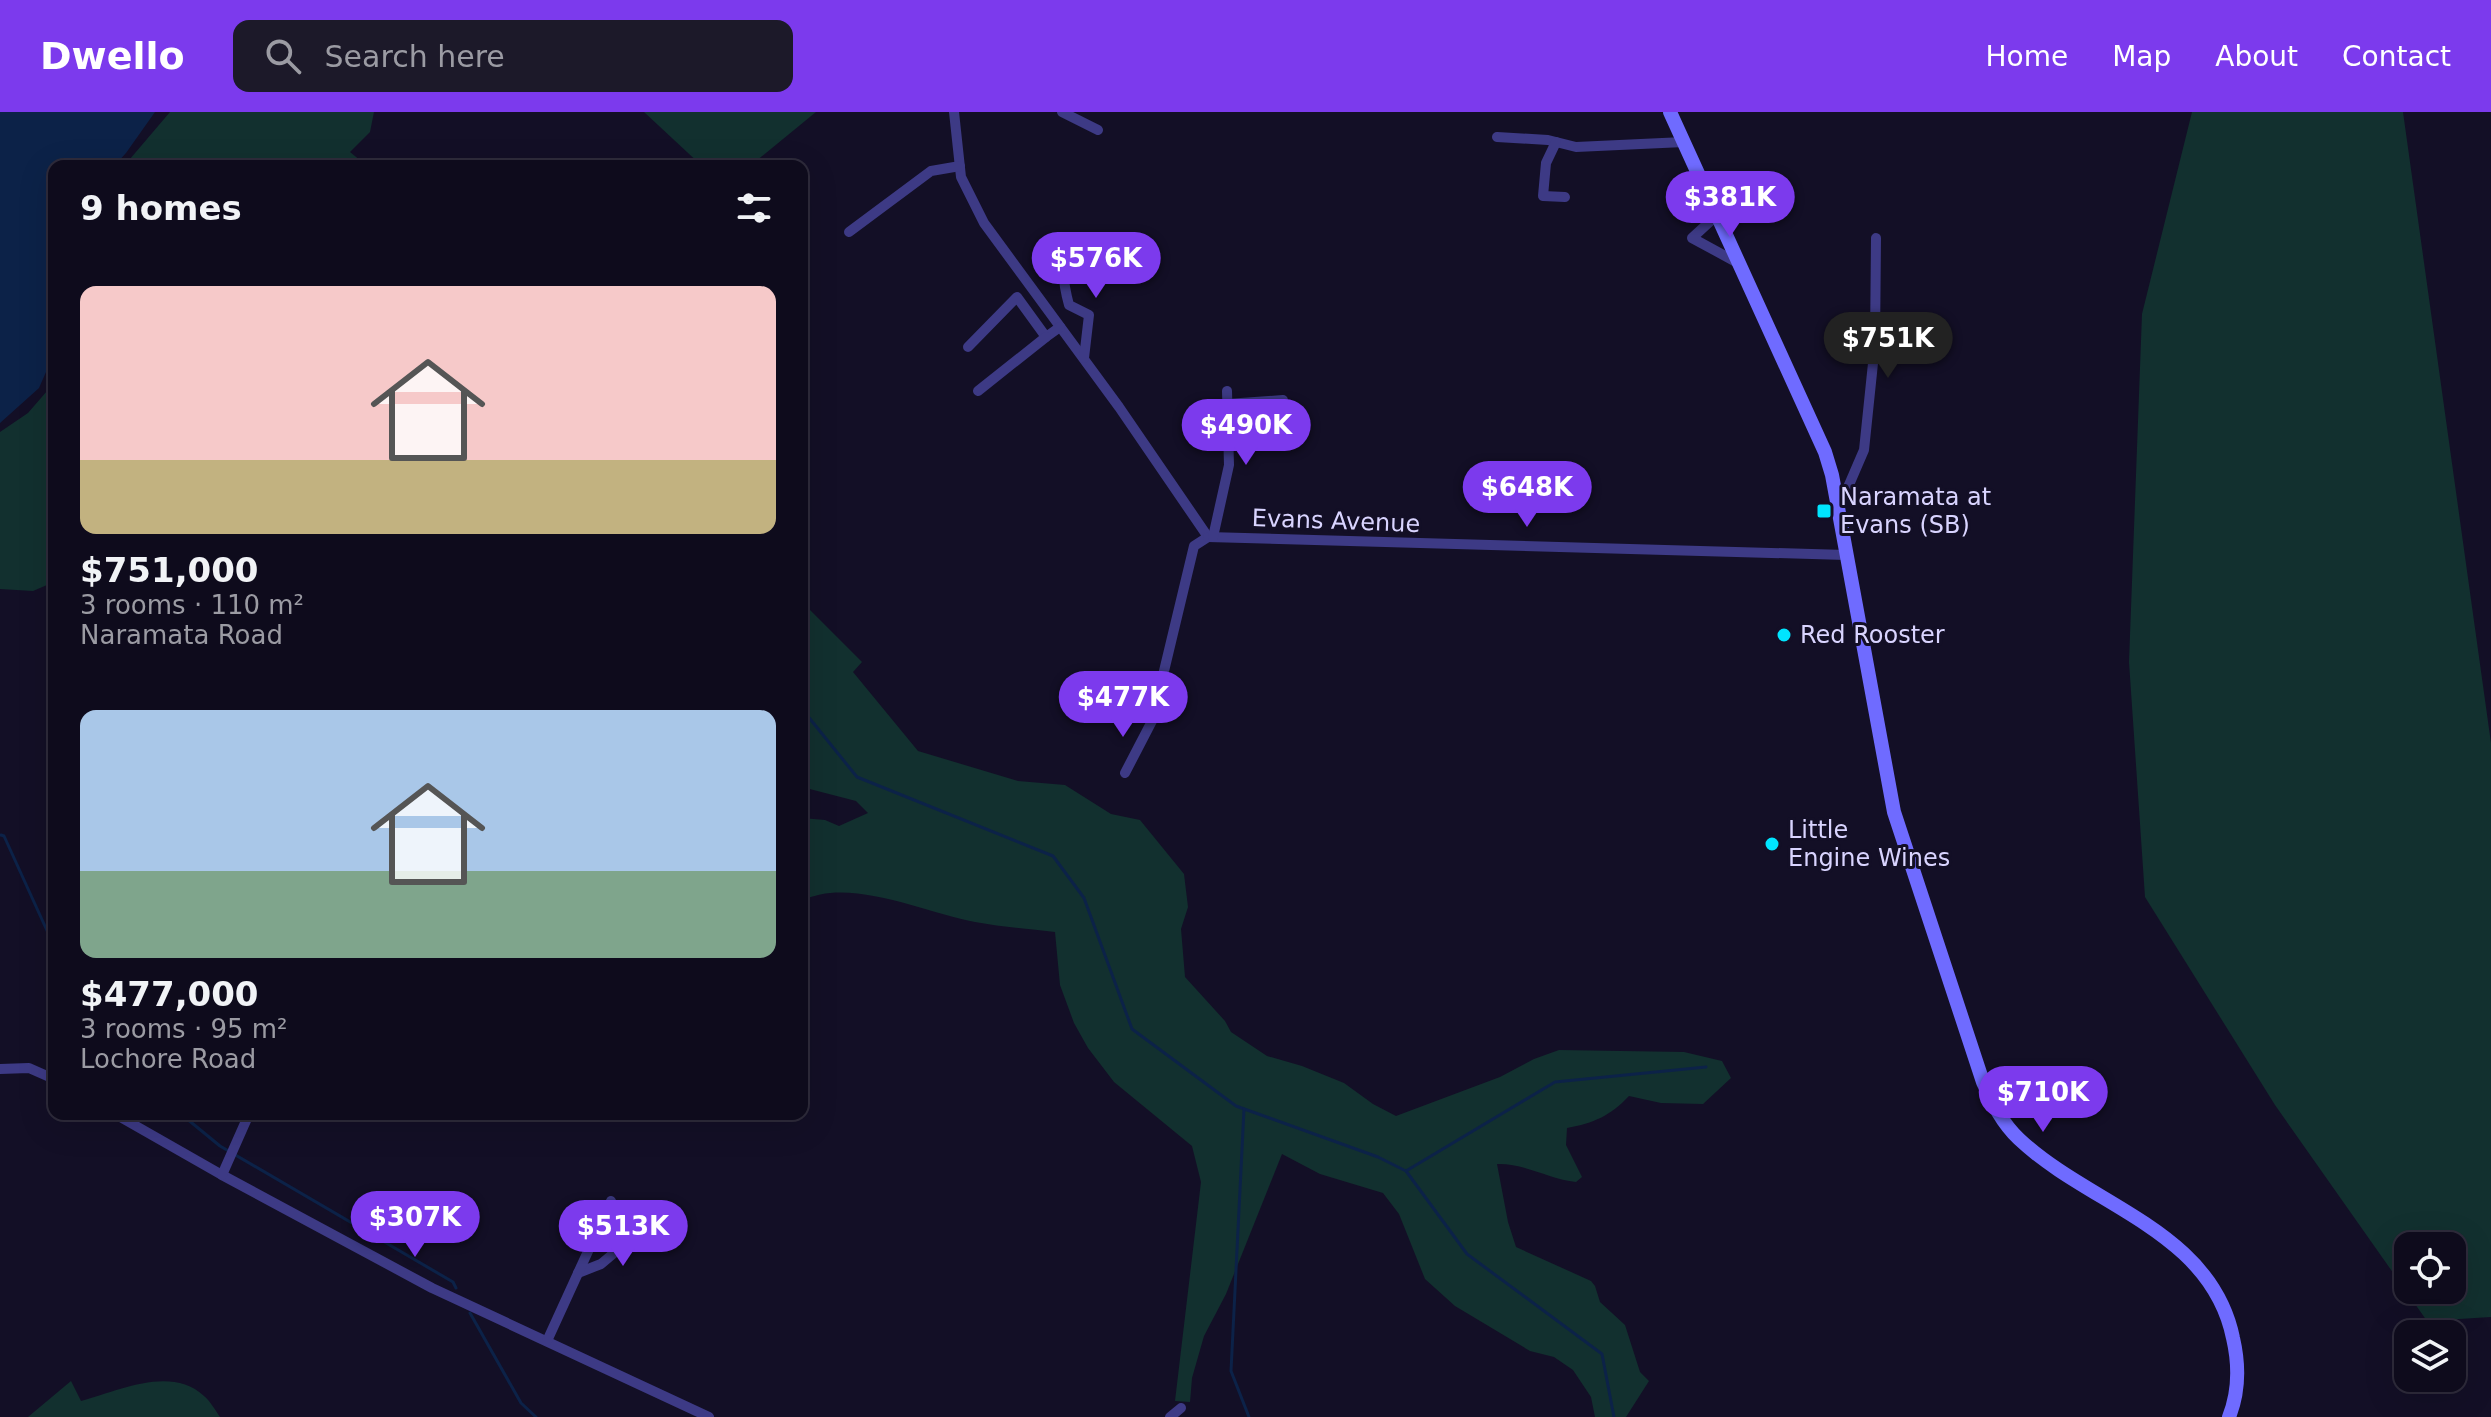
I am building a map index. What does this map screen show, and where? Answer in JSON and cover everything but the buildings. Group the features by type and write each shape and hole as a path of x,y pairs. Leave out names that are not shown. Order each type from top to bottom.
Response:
{"main road":[{"path":"1670,112 1825,452 1897,825 1989,1096 2007,1127 2021,1141 2172,1243 2206,1276 2231,1327 2237,1354 2236,1388 2229,1417"}],"street":[{"path":"954,112 961,177 984,223 1211,537"},
{"path":"1062,112 1098,130"},
{"path":"1497,137 1590,147 1684,142"},
{"path":"1556,142 1546,163 1543,196 1565,197"},
{"path":"849,232 931,171 960,166"},
{"path":"1717,215 1692,238 1740,264"},
{"path":"1838,509 1864,450 1875,344 1876,238"},
{"path":"1067,240 1061,269 1069,305 1089,315 1084,358"},
{"path":"968,347 1017,297 1046,337"},
{"path":"978,391 1060,327"},
{"path":"1125,773 1152,721 1194,546 1211,537 1229,465 1227,391"},
{"path":"1227,404 1283,400"},
{"name":"Evans Avenue","path":"1211,537 1846,555"},
{"path":"0,1069 29,1068 48,1076"},
{"path":"126,1120 432,1288 709,1417"},
{"path":"222,1175 246,1120"},
{"path":"547,1341 611,1201"},
{"path":"578,1273 601,1264 645,1227"},
{"path":"1170,1417 1181,1408"}],"green space":[{"path":"170,112 374,112 370,132 350,152 360,160 129,160"},
{"path":"644,112 816,112 757,160 696,160"},
{"path":"2192,112 2403,112 2491,743 2491,1317 2426,1320 2415,1304 2466,1304 2466,1232 2394,1232 2394,1274 2275,1105 2145,897 2129,662 2142,314"},
{"path":"48,390 48,585 33,591 0,589 0,432 28,413"},
{"path":"808,608 862,662 853,672 918,751 1018,781 1065,785 1111,814 1140,820 1184,874 1188,907 1181,929 1185,977 1225,1021 1231,1032 1267,1056 1344,1083 1396,1116 1500,1077 1559,1050 1684,1052 1722,1061 1731,1078 1703,1104 1661,1103 1629,1096 1601,1118 1567,1128 1566,1145 1582,1177 1576,1182 1517,1166 1497,1164 1516,1247 1591,1281 1600,1302 1625,1325 1640,1372 1649,1381 1626,1417 1595,1417 1591,1397 1573,1370 1554,1357 1530,1351 1455,1306 1425,1279 1399,1214 1383,1193 1320,1174 1282,1154 1226,1294 1204,1336 1192,1378 1190,1402 1175,1401 1201,1182 1192,1146 1114,1082 1088,1048 1074,1023 1060,985 1055,932 975,922 864,894 842,892 808,899 808,819 825,820 839,826 868,813 856,801 808,789"},
{"path":"71,1381 81,1401 144,1383 176,1382 204,1396 220,1417 28,1417"}],"water":[{"path":"0,112 155,112 120,160 48,160 48,370 39,388 0,423"}],"waterway":[{"path":"808,716 857,777 1053,856 1084,898 1132,1029 1236,1106 1378,1157 1406,1171 1467,1254 1602,1354 1614,1417"},
{"path":"1,835 48,933"},
{"path":"1406,1171 1555,1082 1706,1067"},
{"path":"1244,1109 1231,1371 1249,1417"},
{"path":"188,1120 220,1146 453,1282 456,1288"},
{"path":"470,1313 521,1403 536,1417"}],"place":[{"name":"Naramata at Evans (SB)","path":"1824,511"},
{"name":"Red Rooster","path":"1784,635"},
{"name":"Little Engine Wines","path":"1772,844"}]}
